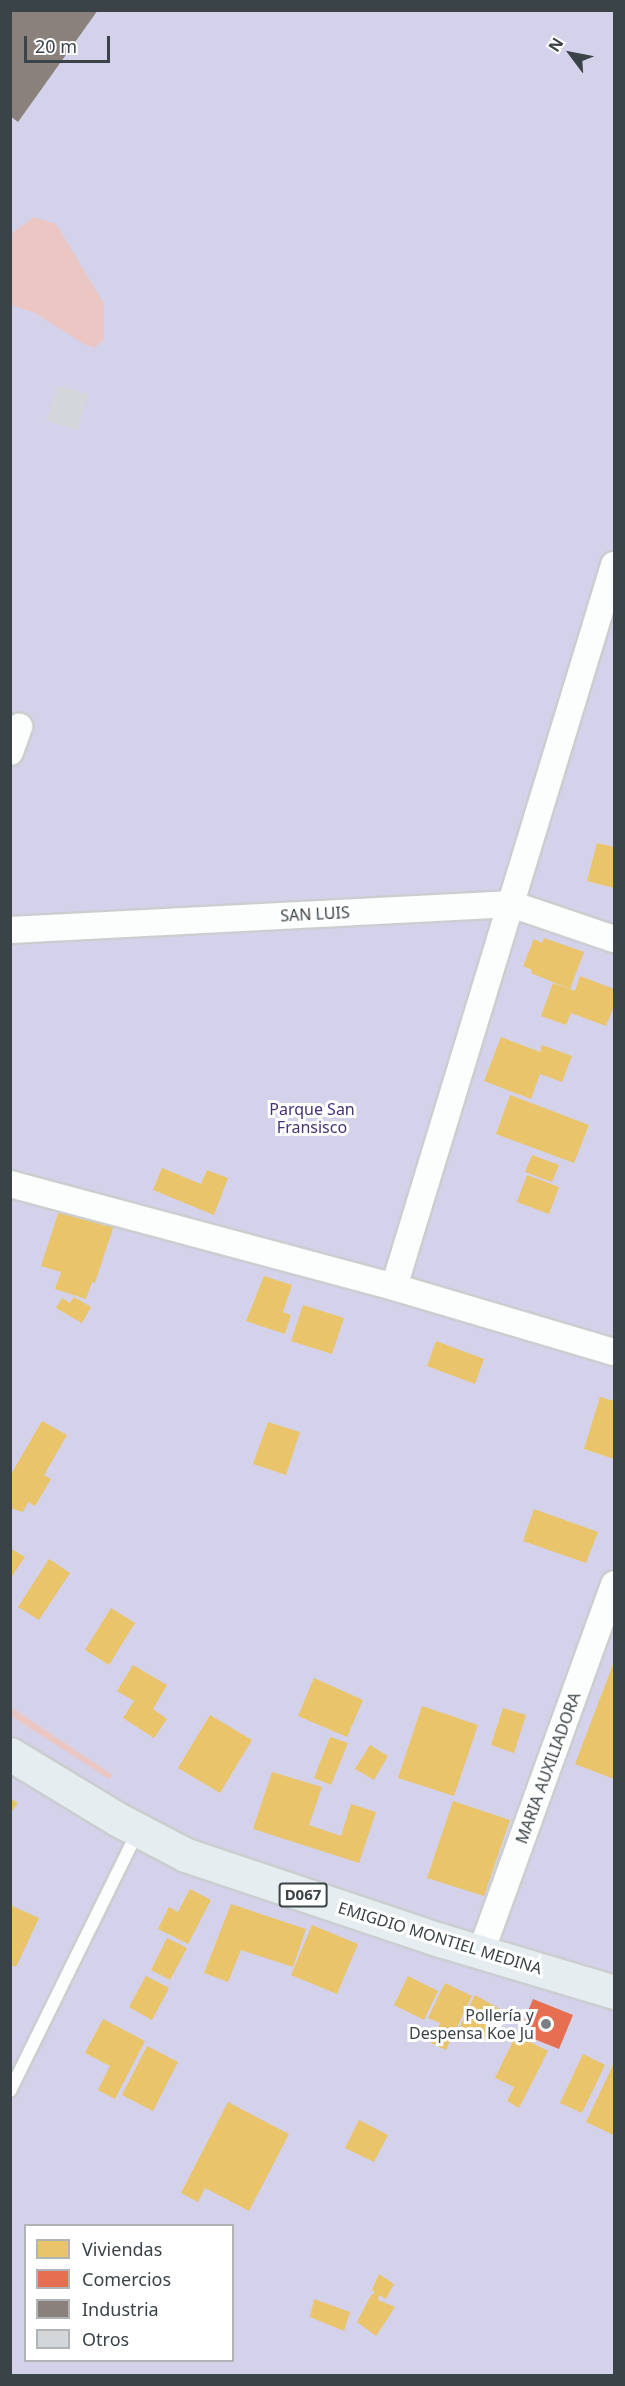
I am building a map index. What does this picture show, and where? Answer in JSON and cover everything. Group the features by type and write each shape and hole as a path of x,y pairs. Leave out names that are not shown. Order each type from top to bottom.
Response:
{"main road":[{"name":"EMIGDIO MONTIEL MEDINA","path":"10,1754 138,1830 186,1855 481,1952 615,1992"}],"street":[{"path":"394,1287 615,565"},
{"path":"10,752 19,727"},
{"name":"SAN LUIS","path":"10,930 511,904 615,939"},
{"path":"10,1184 394,1287 615,1352"},
{"name":"MARIA AUXILIADORA","path":"481,1952 615,1584"}],"lane":[{"path":"10,2091 138,1830"}],"green space":[{"name":"Parque San Fransisco","path":"11,11 614,11 614,2375 11,2376"}],"shaded area":[{"path":"34,217 56,224 104,304 104,339 95,348 84,344 35,313 11,305 11,234"},
{"path":"11,1707 113,1775 109,1779 11,1716"}],"building: Viviendas":[{"path":"597,843 614,847 614,888 587,881"},
{"path":"544,938 584,952 570,989 531,973 532,970 523,966 534,939 542,943"},
{"path":"580,976 614,989 614,1006 606,1026 571,1013 566,1025 541,1016 553,983 575,991"},
{"path":"501,1037 540,1052 542,1045 572,1056 562,1082 540,1074 531,1099 484,1081"},
{"path":"510,1095 589,1125 574,1163 496,1134"},
{"path":"532,1155 559,1165 552,1182 525,1172"},
{"path":"162,1168 201,1184 207,1170 228,1178 214,1215 153,1190"},
{"path":"527,1175 559,1187 549,1214 517,1202"},
{"path":"60,1208 114,1225 95,1283 92,1282 86,1299 55,1289 61,1272 41,1266"},
{"path":"264,1276 292,1285 283,1312 291,1315 285,1334 246,1321"},
{"path":"74,1297 91,1307 82,1323 56,1308 62,1298 70,1303"},
{"path":"303,1305 344,1318 332,1354 291,1341"},
{"path":"436,1341 484,1359 475,1384 427,1366"},
{"path":"600,1397 614,1401 614,1459 584,1449"},
{"path":"42,1421 67,1435 44,1475 51,1479 35,1506 28,1502 23,1512 10,1508 10,1476"},
{"path":"268,1422 300,1432 286,1475 253,1464"},
{"path":"534,1509 598,1532 586,1563 523,1541"},
{"path":"10,1548 25,1557 10,1579"},
{"path":"49,1559 70,1573 39,1620 18,1607"},
{"path":"111,1608 135,1623 109,1665 85,1650"},
{"path":"614,1662 614,1779 575,1764"},
{"path":"133,1665 167,1685 153,1709 167,1719 154,1738 123,1718 134,1701 117,1691"},
{"path":"314,1678 363,1700 347,1737 298,1716"},
{"path":"422,1706 478,1725 454,1796 398,1778"},
{"path":"503,1708 526,1715 514,1753 491,1745"},
{"path":"210,1715 252,1740 220,1793 178,1768"},
{"path":"330,1737 348,1743 331,1785 314,1778"},
{"path":"370,1745 388,1756 374,1780 355,1769"},
{"path":"272,1772 322,1787 309,1825 341,1836 351,1804 376,1812 359,1863 253,1829"},
{"path":"10,1798 18,1803 10,1814"},
{"path":"453,1801 510,1820 484,1896 427,1878"},
{"path":"190,1889 211,1900 188,1944 158,1929 169,1907 178,1912"},
{"path":"231,1904 306,1929 293,1967 241,1950 228,1982 204,1973"},
{"path":"10,1905 39,1918 16,1967 10,1965"},
{"path":"312,1925 358,1944 337,1994 291,1975"},
{"path":"167,1938 187,1948 170,1980 151,1970"},
{"path":"146,1976 169,1988 152,2020 129,2007"},
{"path":"408,1976 438,1991 424,2020 394,2005"},
{"path":"445,1983 472,1996 446,2050 431,2043 440,2023 428,2018"},
{"path":"475,1995 500,2009 485,2039 460,2026"},
{"path":"103,2019 145,2041 115,2099 98,2090 110,2066 85,2053"},
{"path":"516,2035 548,2051 519,2108 507,2101 514,2087 495,2078"},
{"path":"147,2046 178,2062 153,2111 122,2095"},
{"path":"583,2054 605,2065 582,2113 560,2103"},
{"path":"614,2063 614,2135 586,2122"},
{"path":"228,2102 289,2134 249,2211 205,2188 198,2202 181,2193"},
{"path":"359,2120 388,2135 374,2162 345,2148"},
{"path":"379,2274 394,2284 386,2299 379,2295 378,2300 395,2307 376,2336 357,2322 371,2295 375,2293 372,2290"},
{"path":"314,2299 350,2312 344,2331 310,2317"}],"building: Comercios":[{"name":"Pollería y Despensa Koe Ju","path":"533,1999 573,2015 559,2049 519,2033"}],"building: Industria":[{"path":"10,10 98,10 18,122 10,116"}],"building: Otros":[{"path":"57,386 88,394 77,430 47,421"}],"place":[{"name":"Pollería y Despensa Koe Ju","path":"546,2024"}]}
